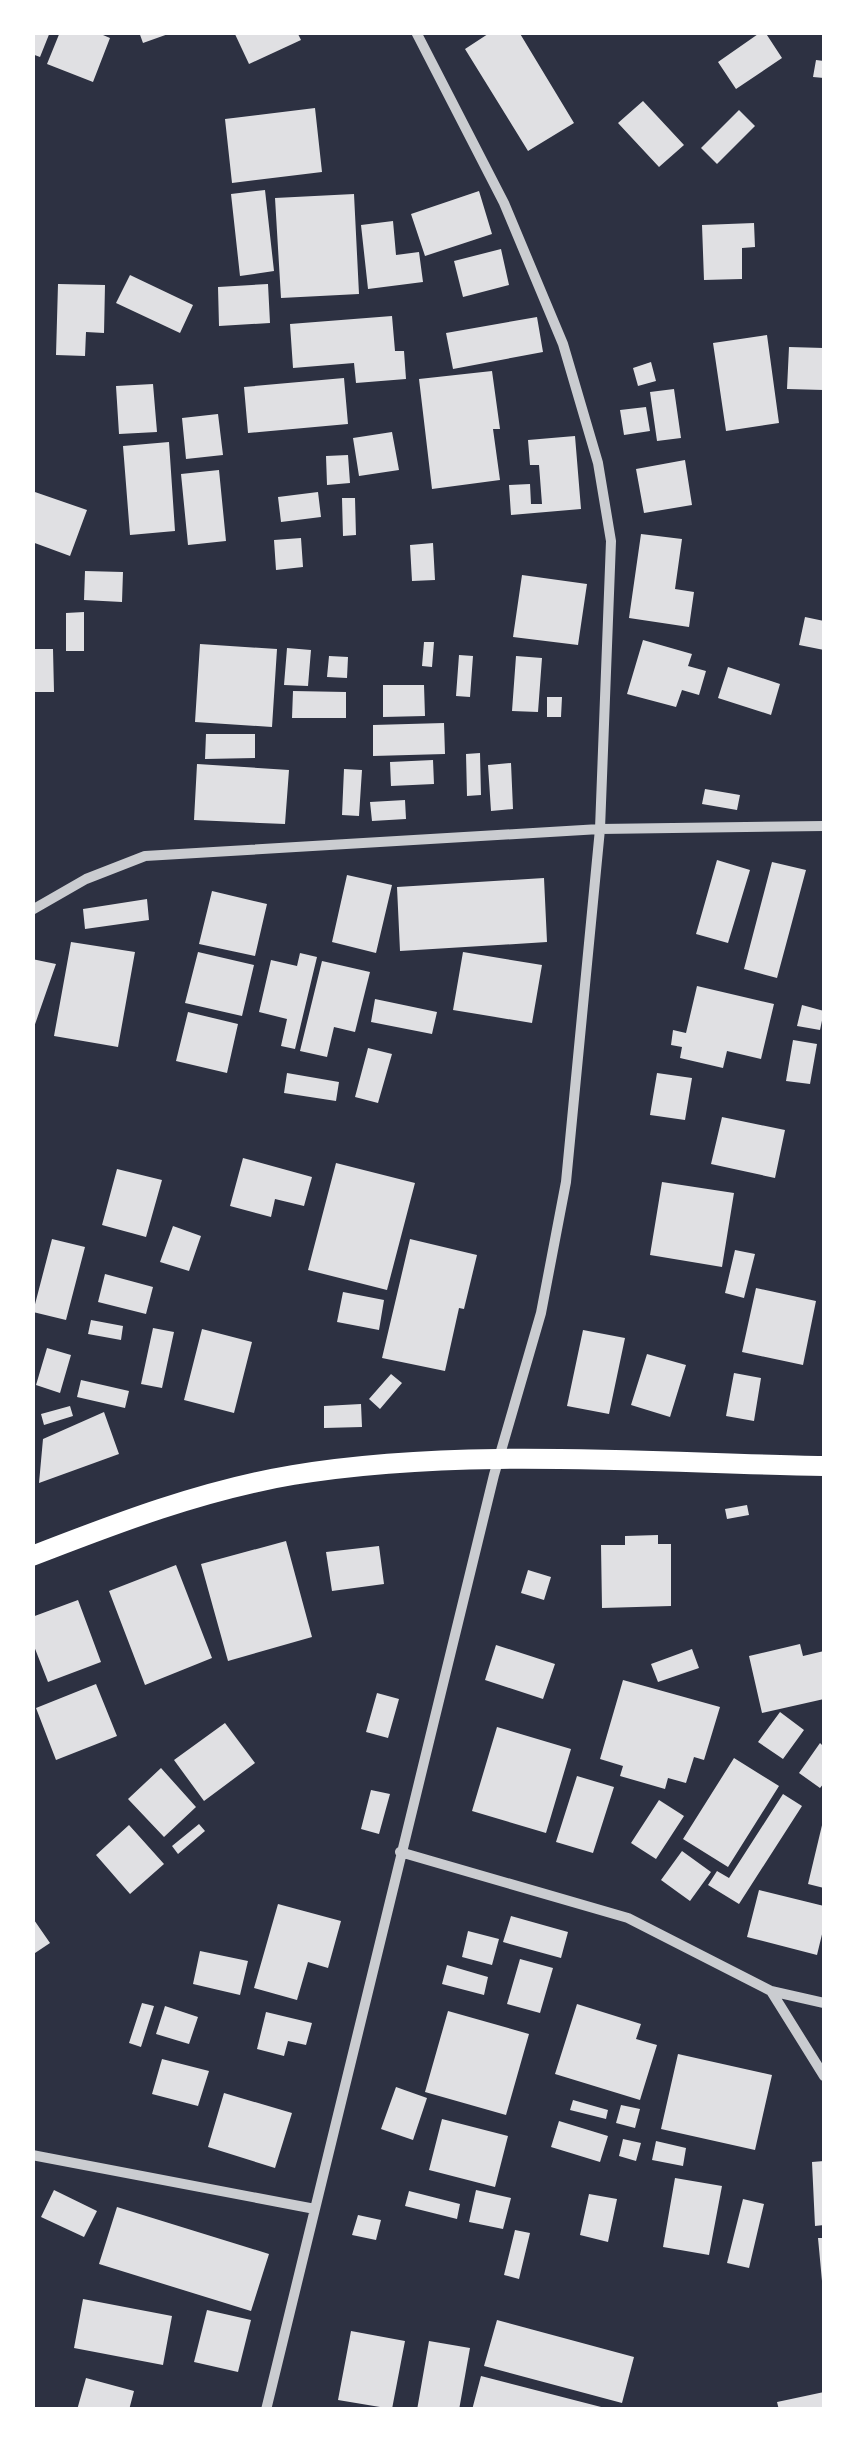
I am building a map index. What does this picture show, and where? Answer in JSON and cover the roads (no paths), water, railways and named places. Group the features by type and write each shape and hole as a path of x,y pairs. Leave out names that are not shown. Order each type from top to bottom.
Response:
{"main road":[{"path":"32,1556 130,1518 290,1475 398,1463 499,1460 824,1466"}],"street":[{"path":"266,2410 400,1852 499,1460 541,1313 566,1182 600,829 611,541 598,463 576,381 504,203 416,32"},
{"path":"32,910 86,879 144,856 600,829 824,826"},
{"path":"400,1852 628,1918 771,1992 824,2003"},
{"path":"771,1992 824,2076"},
{"path":"32,2155 316,2209"}]}
